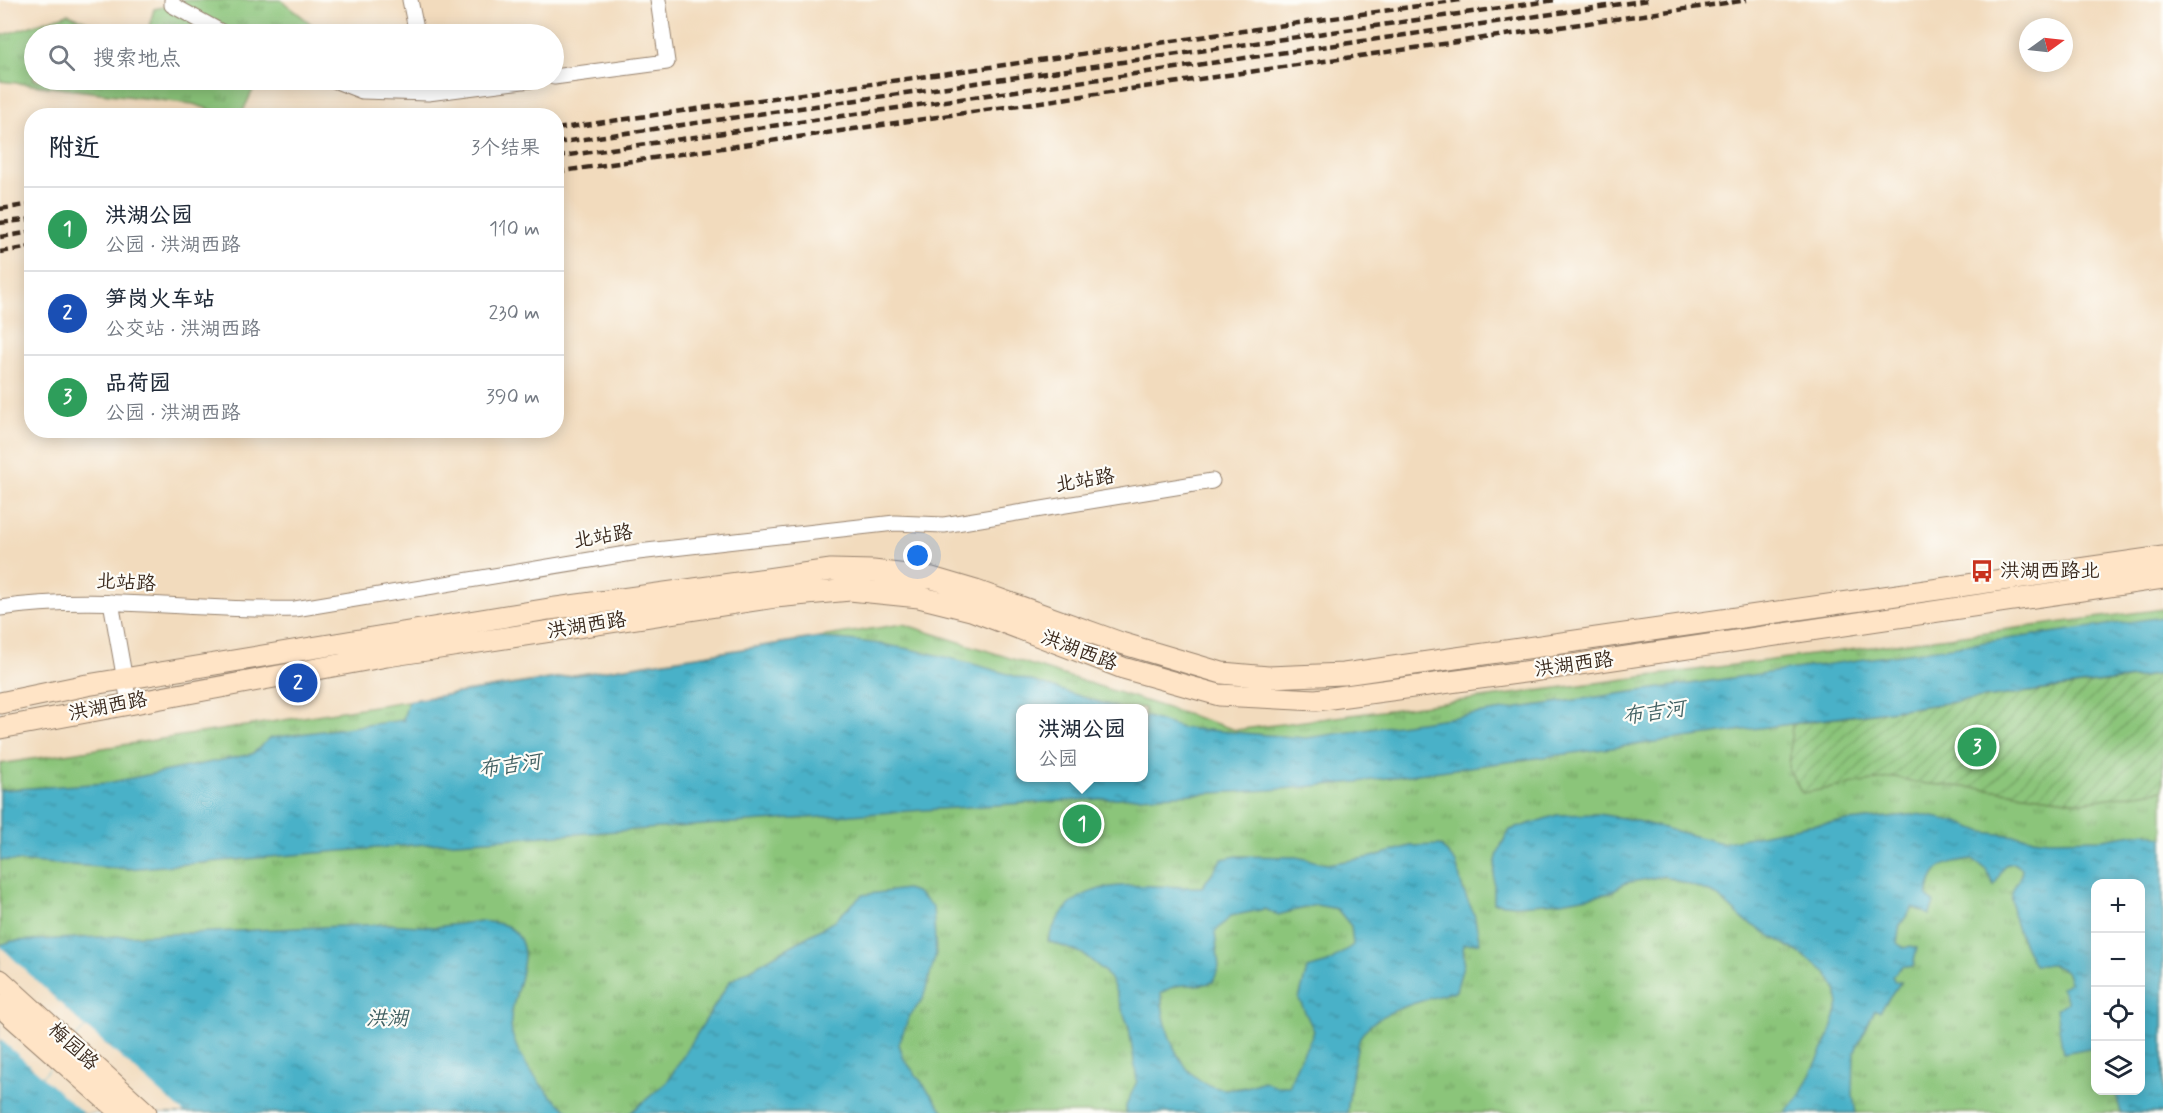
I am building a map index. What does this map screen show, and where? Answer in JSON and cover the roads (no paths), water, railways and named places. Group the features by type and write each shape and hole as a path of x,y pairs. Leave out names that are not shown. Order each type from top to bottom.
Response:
{"main road":[{"name":"洪湖西路","path":"0,703 549,609 782,576 842,570 932,578 976,591 1120,643 1222,673 1268,677 1344,674 2163,557"},
{"name":"洪湖西路","path":"0,728 387,656 775,597 850,590 919,597 961,607 1123,668 1220,695 1316,700 1532,671 2163,578"},
{"name":"梅园路","path":"0,980 146,1113"},
{"name":"梅园路","path":"0,1006 121,1113"}],"street":[{"path":"172,0 172,6 206,24"},
{"path":"410,0 415,24"},
{"path":"564,75 667,62 658,0"},
{"path":"359,90 375,90"},
{"name":"北站路","path":"0,608 72,601 241,610 295,609 638,552 895,523 944,525 1212,481"},
{"path":"111,602 129,703"}],"water":[{"name":"布吉河","path":"2163,617 2163,674 1358,782 1270,790 1027,803 413,845 128,869 0,860 0,790 107,783 252,754 270,738 403,720 408,701 815,638 892,646 931,654 1006,673 1106,704 1016,704 1016,782 1148,782 1148,717 1182,728 1306,738"},
{"path":"1598,814 1629,819 1722,843 1808,825 1918,814 1958,822 1983,832 2049,840 2103,839 2145,832 2163,838 2163,1113 2121,1113 2116,1095 2145,1095 2145,879 2091,879 2091,1048 2063,1053 2056,1009 2068,1002 2061,988 2070,982 2066,971 2053,965 2034,965 2022,940 2015,921 2012,903 2013,891 2022,868 2013,863 2005,865 1994,886 1987,870 1973,859 1941,867 1929,886 1927,896 1934,903 1929,915 1913,907 1900,925 1897,943 1904,948 1910,946 1917,948 1913,967 1903,966 1892,976 1895,982 1901,982 1880,1011 1875,1010 1854,1053 1853,1095 1856,1113 1784,1113 1798,1099 1828,1039 1839,1004 1836,989 1827,973 1801,954 1745,921 1715,894 1665,876 1625,883 1609,893 1562,902 1516,905 1494,903 1495,865 1500,848 1510,830 1557,815"},
{"path":"1440,845 1456,863 1463,890 1474,914 1480,943 1463,944 1464,962 1456,991 1391,1012 1368,1027 1361,1036 1357,1051 1347,1113 1126,1113 1126,1106 1137,1081 1129,1028 1112,982 1104,971 1083,954 1048,941 1059,918 1073,902 1091,892 1111,887 1133,885 1202,887 1222,859 1237,856 1297,857 1327,864 1372,857 1410,846","holes":["1316,905 1337,909 1351,926 1353,945 1328,963 1307,969 1299,999 1314,1031 1294,1072 1290,1086 1276,1086 1263,1081 1240,1088 1219,1088 1202,1082 1188,1070 1177,1054 1169,1035 1161,993 1176,986 1213,982 1219,967 1215,932 1231,916 1265,909 1278,915"]},
{"path":"906,889 916,892 933,907 936,954 923,999 909,1017 899,1044 904,1059 945,1113 630,1113 667,1082 730,981 833,922 862,895"},
{"name":"洪湖","path":"480,921 507,926 517,935 523,945 522,970 511,1020 512,1032 516,1045 531,1072 562,1106 572,1113 0,1113 0,945 12,941 387,924 436,927"}],"railway":[{"path":"564,128 1460,0"},
{"path":"564,142 1556,0"},
{"path":"564,156 1649,0"},
{"path":"564,171 1747,0"},
{"path":"0,209 24,205"},
{"path":"0,223 24,220"},
{"path":"0,237 24,233"},
{"path":"0,252 24,248"}],"place":[{"name":"洪湖西路北","path":"1982,571"},
{"name":"笋岗火车站","path":"298,683"},
{"name":"品荷园","path":"1977,747"},
{"name":"洪湖公园","path":"1082,824"}]}
